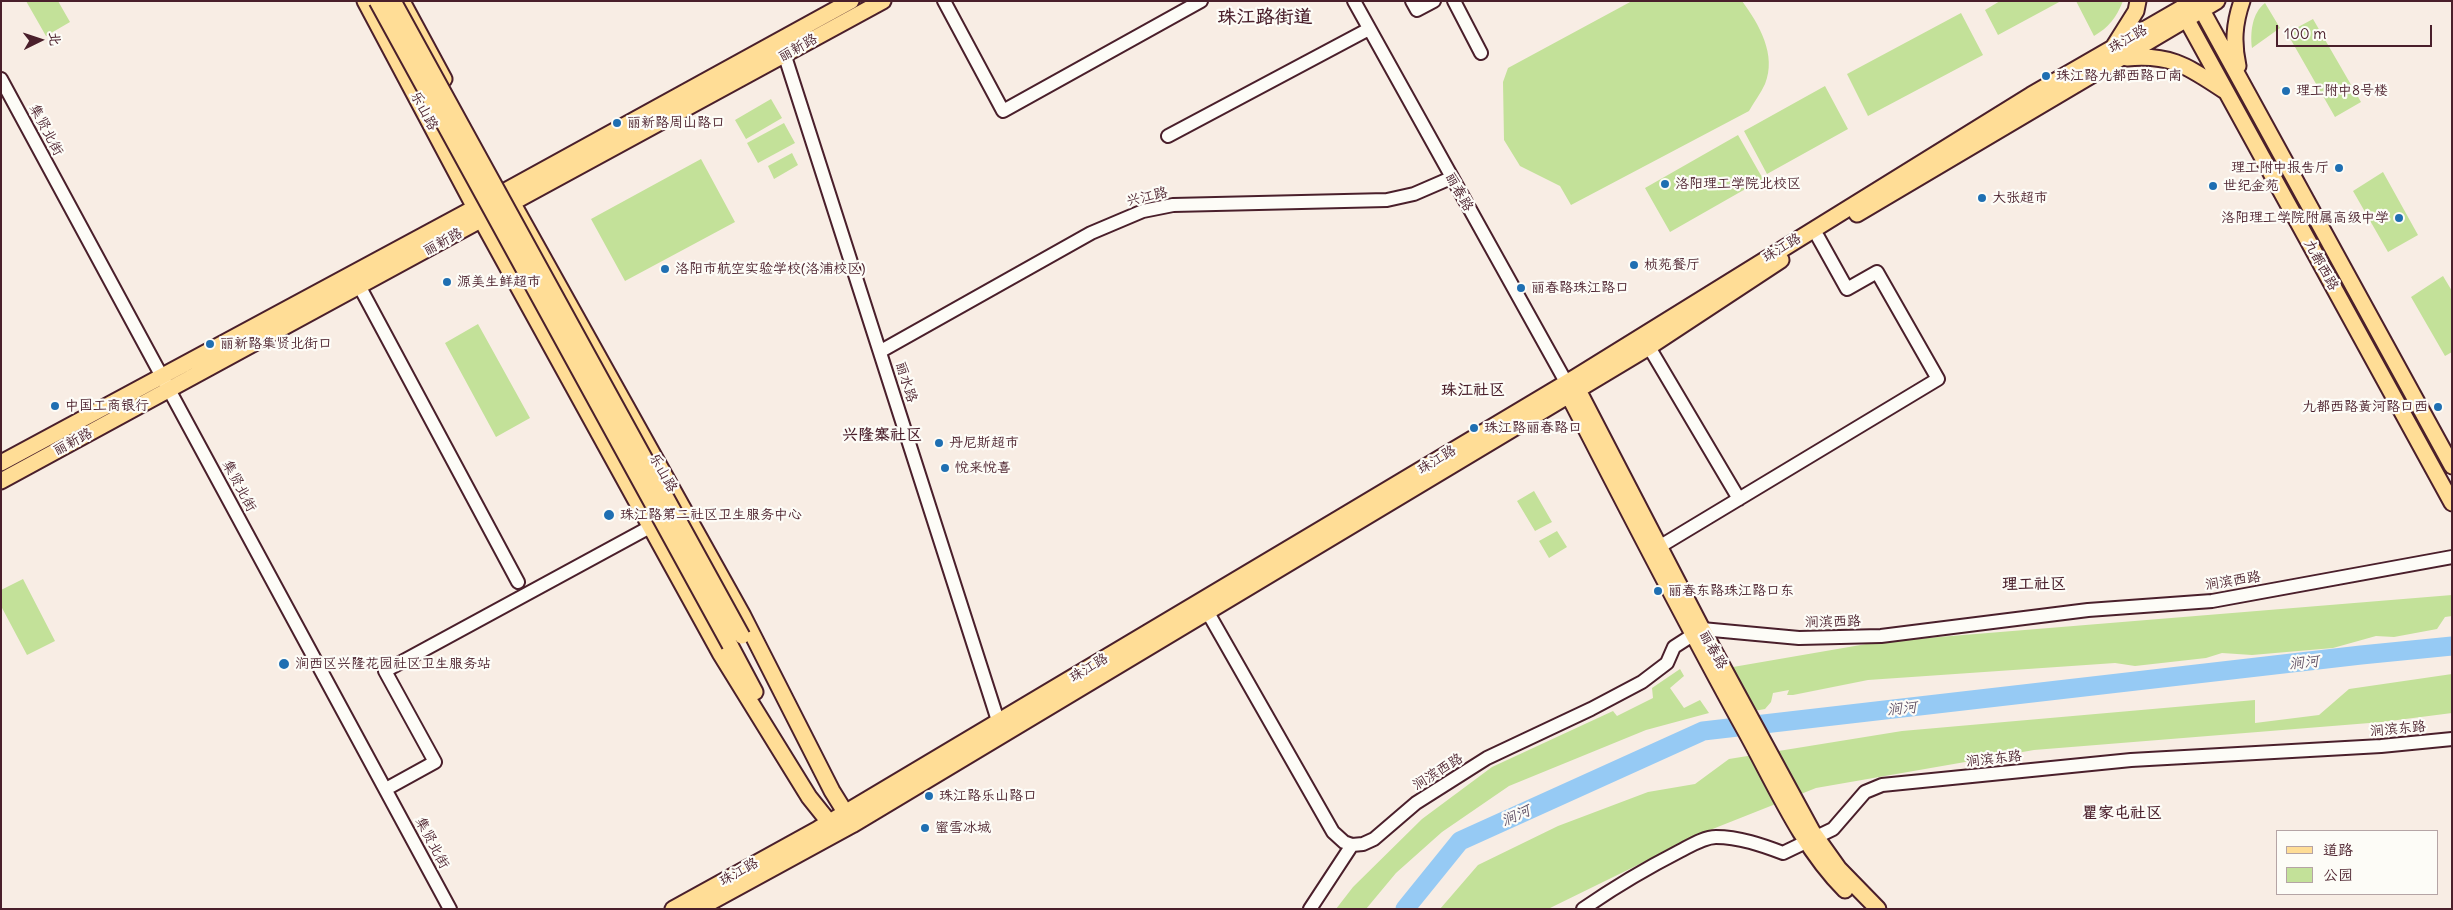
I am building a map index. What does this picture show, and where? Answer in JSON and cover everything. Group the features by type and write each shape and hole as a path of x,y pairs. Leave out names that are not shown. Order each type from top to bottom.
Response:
{"main road":[{"name":"乐山路","path":"365,1 493,203 743,616 832,791 852,825"},
{"path":"376,1 736,640 832,791"},
{"name":"乐山路","path":"381,1 493,203"},
{"name":"乐山路","path":"388,1 493,203"},
{"path":"393,1 736,640 809,797"},
{"name":"乐山路","path":"402,1 493,203 650,527 720,653 809,797 833,827"},
{"name":"丽新路","path":"1,481 360,287 493,203 850,1"},
{"name":"丽新路","path":"1,463 352,273 784,55 883,1"},
{"path":"2138,1 2136,11 2118,53 2168,59 2189,67 2227,93"},
{"name":"珠江路","path":"698,909 833,827 845,811 1207,611 1571,389 2031,95 2118,53 2181,10 2198,4 2217,1"},
{"path":"2242,1 2237,15 2233,45 2244,89"},
{"name":"九都西路","path":"2198,4 2452,466"},
{"name":"九都西路","path":"2181,10 2452,503"},
{"name":"珠江路","path":"673,909 833,827 852,825 1000,727 1571,389 1649,347 1818,237 2102,68 2118,53"},
{"name":"丽春路","path":"1571,389 1659,547 1698,633"},
{"name":"丽春路","path":"1571,389 1698,633 1830,875 1863,909"},
{"name":"丽春路","path":"1810,837 1839,870 1878,909"}],"street":[{"path":"944,1 1003,111 1201,1"},
{"name":"丽春路","path":"1354,1 1450,178 1571,389"},
{"path":"1412,1 1417,10 1434,1"},
{"path":"1454,1 1481,53"},
{"path":"1168,136 1369,29"},
{"name":"丽水路","path":"780,40 1000,727"},
{"name":"集贤北街","path":"1,79 6,97 171,390 450,909"},
{"name":"兴江路","path":"880,351 1091,233 1143,210 1173,206 1387,200 1414,194 1450,178"},
{"path":"1659,547 1938,379 1877,272 1847,289 1818,237"},
{"path":"352,273 518,582"},
{"path":"1649,347 1739,499"},
{"path":"386,789 434,762 385,671 650,527"},
{"name":"涧滨西路","path":"1352,845 1363,844 1374,838 1416,803 1488,758 1591,709 1642,682 1658,672 1667,663 1674,647 1698,633 1799,638 1882,636 2088,610 2212,601 2452,558"},
{"path":"1207,611 1333,832 1344,842 1352,845 1310,909"},
{"name":"涧滨东路","path":"1584,909 1630,876 1694,844 1713,837 1730,838 1759,844 1783,853 1810,837 1833,828 1864,792 1882,785 2131,760 2381,746 2452,739"}],"green space":[{"path":"26,1 58,1 70,22 46,36"},
{"path":"1632,1 1742,1 1764,40 1769,62 1765,84 1749,111 1571,205 1560,186 1520,166 1504,140 1503,82 1508,68"},
{"path":"2000,1 2061,1 1998,35 1985,10"},
{"path":"2076,1 2123,1 2112,22 2094,36"},
{"path":"2265,3 2280,28 2252,48 2253,24 2257,12"},
{"path":"1961,13 1983,55 1868,116 1847,74"},
{"path":"2313,19 2361,102 2335,117 2287,33"},
{"path":"1825,86 1848,129 1767,174 1744,131"},
{"path":"771,99 782,118 746,139 735,120"},
{"path":"784,123 795,143 758,163 747,143"},
{"path":"1738,135 1763,179 1670,232 1645,188"},
{"path":"792,153 798,165 774,179 768,166"},
{"path":"701,159 735,222 625,281 591,219"},
{"path":"2383,172 2418,235 2388,252 2353,191"},
{"path":"2443,276 2452,291 2452,352 2445,356 2411,297"},
{"path":"478,324 530,418 496,437 445,343"},
{"path":"1534,491 1552,522 1535,531 1517,501"},
{"path":"1557,531 1567,547 1549,558 1539,541"},
{"path":"23,579 55,641 27,655 1,606 1,590"},
{"path":"2452,595 2452,616 2445,617 2437,629 2394,637 2376,636 2333,648 2252,655 2222,653 2206,658 2135,666 2115,663 1868,680 1793,695 1787,695 1789,690 1773,693 1771,702 1765,709 1754,711 1733,667 1878,642"},
{"path":"1680,669 1684,676 1670,688 1684,708 1700,700 1709,713 1646,730 1509,786 1442,832 1396,873 1366,909 1336,909 1353,887 1422,819 1492,767 1613,711 1617,716 1653,698 1652,688"},
{"path":"2452,674 2452,713 2382,722 2034,750 1816,788 1705,832 1548,909 1440,909 1478,865 1558,826 1648,792 1695,784 1729,759 1902,731 2255,700 2255,723 2319,715 2349,689"}],"waterway":[{"name":"涧河","path":"1405,909 1460,841 1703,731 2452,646"}],"place":[{"name":"珠江路九都西路口南","path":"2046,76"},
{"name":"理工附中8号楼","path":"2286,91"},
{"name":"丽新路周山路口","path":"617,123"},
{"name":"理工附中报告厅","path":"2339,168"},
{"name":"洛阳理工学院北校区","path":"1665,184"},
{"name":"世纪金苑","path":"2213,186"},
{"name":"大张超市","path":"1982,198"},
{"name":"洛阳理工学院附属高级中学","path":"2399,218"},
{"name":"桢苑餐厅","path":"1634,265"},
{"name":"洛阳市航空实验学校(洛浦校区)","path":"665,269"},
{"name":"源美生鲜超市","path":"447,282"},
{"name":"丽春路珠江路口","path":"1521,288"},
{"name":"丽新路集贤北街口","path":"210,344"},
{"name":"中国工商银行","path":"55,406"},
{"name":"九都西路黄河路口西","path":"2438,407"},
{"name":"珠江路丽春路口","path":"1474,428"},
{"name":"丹尼斯超市","path":"939,443"},
{"name":"悦来悦喜","path":"945,468"},
{"name":"珠江路第二社区卫生服务中心","path":"609,515"},
{"name":"丽春东路珠江路口东","path":"1658,591"},
{"name":"涧西区兴隆花园社区卫生服务站","path":"284,664"},
{"name":"珠江路乐山路口","path":"929,796"},
{"name":"蜜雪冰城","path":"925,828"}],"district":[{"name":"珠江路街道","path":"1265,18"},
{"name":"珠江社区","path":"1473,390"},
{"name":"兴隆寨社区","path":"882,435"},
{"name":"理工社区","path":"2034,584"},
{"name":"瞿家屯社区","path":"2122,813"}]}
